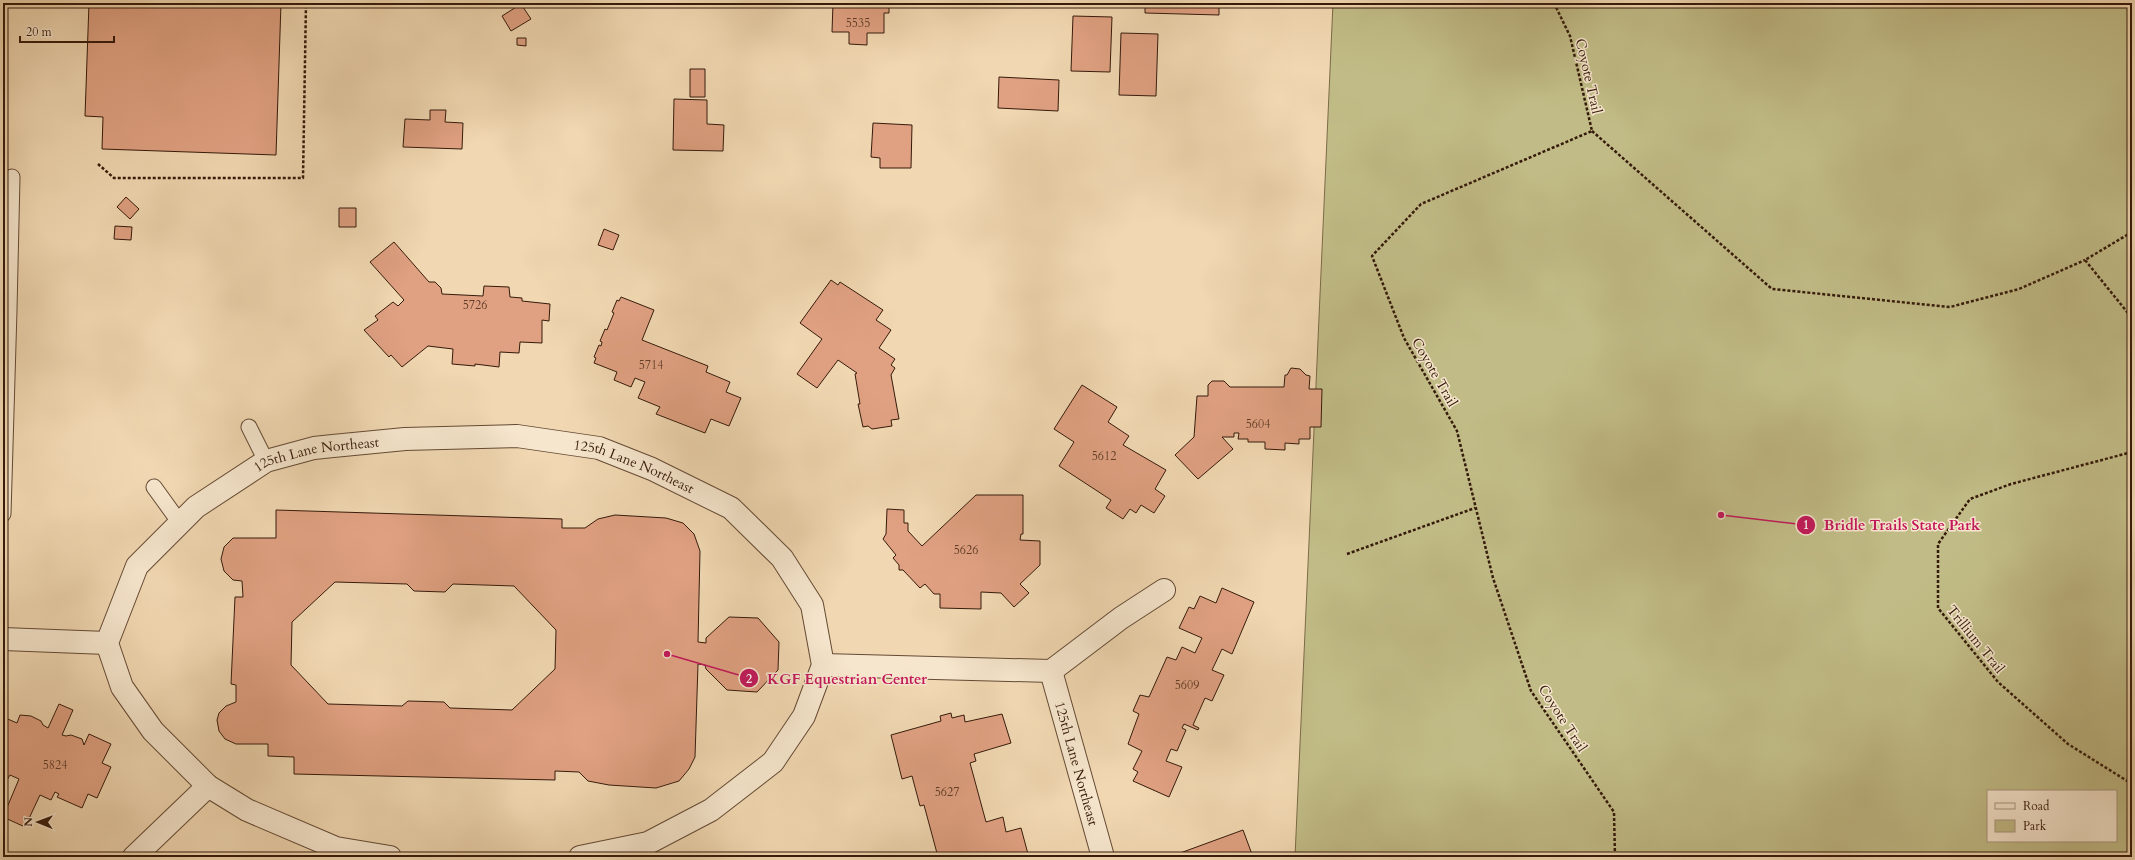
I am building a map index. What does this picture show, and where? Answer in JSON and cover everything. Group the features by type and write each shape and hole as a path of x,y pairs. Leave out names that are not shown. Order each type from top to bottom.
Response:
{"street":[{"name":"125th Lane Northeast","path":"107,643 137,566 196,508 266,461 314,448 333,446 405,440 517,436 599,448 652,469 731,508 782,558 812,605 823,664"},
{"path":"580,857 648,843 711,810 773,762 804,716 823,664 1051,671 1122,618 1164,590"},
{"path":"3,639 107,643 122,687 153,731 208,786 247,810 336,848 390,857"},
{"name":"125th Lane Northeast","path":"1051,671 1103,857"},
{"path":"134,857 208,786"}],"lane":[{"path":"3,514 6,310 12,178"},
{"path":"249,426 266,461"},
{"path":"154,487 180,523"}],"path":[{"path":"98,164 114,178 303,178 306,3"},
{"name":"Coyote Trail","path":"1554,3 1570,36 1592,131 1421,204 1372,256 1404,338 1457,431 1492,578 1531,691 1614,812 1615,857"},
{"path":"1592,131 1772,289 1950,307 2019,289 2085,260 2132,232"},
{"path":"2085,260 2132,318"},
{"name":"Trillium Trail","path":"2132,452 2011,484 1970,499 1938,544 1938,608 1998,682 2068,744 2132,784"},
{"path":"1347,554 1476,508"}],"green space":[{"path":"1333,3 2132,3 2132,857 1295,857"}],"building":[{"path":"89,3 281,3 276,155 102,149 103,117 85,116"},
{"path":"833,3 889,3 889,13 884,13 884,33 867,33 867,45 849,44 849,32 832,32"},
{"path":"1145,3 1219,3 1219,15 1145,13"},
{"path":"521,4 531,19 511,31 502,16"},
{"path":"1073,16 1112,17 1110,72 1071,71"},
{"path":"1121,33 1158,34 1156,96 1119,95"},
{"path":"517,38 526,38 526,46 517,45"},
{"path":"690,69 705,69 705,97 690,97"},
{"path":"999,77 1059,80 1058,111 998,108"},
{"path":"674,99 707,100 707,124 724,125 723,151 673,150"},
{"path":"430,110 446,110 445,122 463,123 462,149 403,147 405,119 430,120"},
{"path":"873,123 912,125 911,168 880,168 880,158 871,157"},
{"path":"126,197 139,209 130,219 117,207"},
{"path":"339,208 356,208 356,227 339,227"},
{"path":"115,226 132,227 131,240 114,239"},
{"path":"604,229 619,235 613,250 598,245"},
{"path":"394,242 429,282 435,282 441,288 442,294 483,296 484,286 509,287 510,297 522,298 522,301 550,304 549,321 542,320 542,343 520,342 519,353 500,352 499,367 475,364 475,366 452,364 453,349 428,346 402,367 391,355 389,357 364,330 378,320 375,316 393,302 398,306 404,300 370,262"},
{"path":"831,280 838,285 840,282 883,310 876,320 891,330 879,348 895,359 891,365 895,368 891,375 899,419 891,420 892,426 872,429 868,426 863,427 858,404 860,404 855,374 857,373 838,360 817,388 797,374 822,339 800,323"},
{"path":"621,297 654,310 642,340 708,366 706,372 730,382 726,392 741,398 729,426 711,419 705,433 656,414 660,407 638,398 645,382 635,378 631,387 614,380 617,372 594,363 596,358 594,357 599,345 601,346 602,342 600,341 605,329 607,330 614,313 612,312 617,300 619,301"},
{"path":"1291,368 1300,369 1306,375 1310,376 1309,389 1322,389 1321,427 1310,427 1310,439 1299,439 1299,444 1285,443 1285,450 1265,449 1265,442 1248,442 1248,439 1238,439 1239,433 1234,433 1234,437 1222,437 1233,449 1198,479 1175,455 1194,437 1197,396 1208,396 1208,385 1212,381 1224,381 1230,387 1284,387 1285,375 1287,375"},
{"path":"1082,385 1117,407 1108,422 1129,436 1123,445 1166,470 1155,489 1165,496 1154,513 1141,505 1136,513 1130,509 1123,519 1106,508 1111,500 1059,466 1074,442 1054,429"},
{"path":"976,495 1023,495 1023,534 1021,534 1020,540 1040,541 1040,565 1020,584 1029,593 1014,607 1001,593 981,592 981,609 940,608 940,594 934,594 925,584 920,588 903,570 899,570 899,565 893,558 896,555 883,539 886,534 887,509 904,510 904,523 908,523 908,531 922,546"},
{"path":"276,510 562,519 562,528 585,528 598,519 615,515 666,518 683,523 694,534 700,551 698,642 706,643 706,638 729,617 758,618 779,642 778,670 757,692 727,690 706,669 705,665 698,664 695,757 689,769 679,781 656,788 609,785 588,781 579,772 555,771 555,780 294,774 294,757 268,756 268,744 236,744 225,739 219,731 217,720 219,713 226,706 236,702 236,685 231,684 235,597 243,597 242,581 233,580 224,571 221,559 224,547 233,538 276,538","holes":["335,582 407,584 414,591 445,592 453,584 514,586 556,630 555,669 512,710 450,708 444,702 408,701 402,706 328,704 291,665 292,622"]},
{"path":"1222,588 1254,602 1232,654 1222,649 1212,670 1224,675 1212,701 1205,698 1193,725 1199,728 1198,730 1184,724 1182,728 1186,730 1177,751 1171,749 1166,761 1182,767 1169,797 1133,781 1138,772 1133,769 1142,751 1128,744 1139,714 1133,711 1140,695 1149,697 1167,657 1176,660 1182,647 1195,653 1202,638 1179,628 1189,607 1194,609 1200,596 1216,603"},
{"path":"59,704 73,710 62,735 71,735 82,739 84,745 89,734 111,744 102,763 111,767 97,798 88,794 82,808 57,797 59,794 55,792 51,800 40,795 25,827 3,817 19,779 10,775 3,787 3,717 17,723 20,715 31,716 41,721 43,725 48,728"},
{"path":"951,713 952,718 964,715 965,722 1002,714 1011,743 974,754 976,761 970,763 986,822 1003,817 1006,832 1021,828 1028,854 1016,857 938,857 924,805 920,806 912,776 902,779 891,735 941,721 940,716"},
{"path":"1243,830 1253,857 1172,857 1172,856"}],"place":[{"name":"Bridle Trails State Park","path":"1721,515"},
{"name":"KGF Equestrian Center","path":"667,654"}]}
